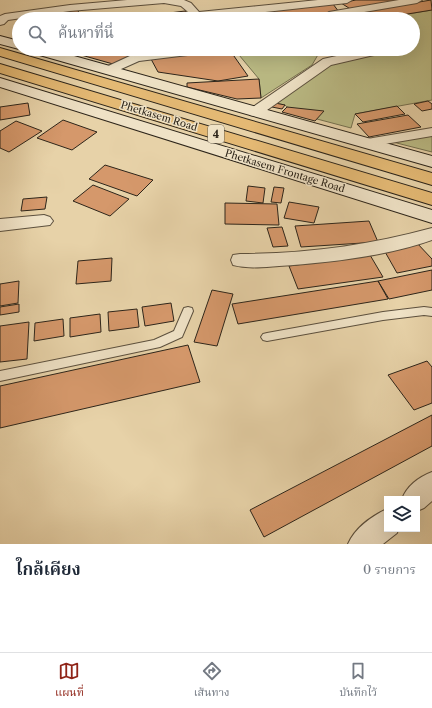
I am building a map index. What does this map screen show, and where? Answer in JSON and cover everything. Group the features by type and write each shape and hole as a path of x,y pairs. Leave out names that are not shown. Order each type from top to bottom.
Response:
{"highway":[{"name":"Phetkasem Road","path":"0,52 12,56"},
{"name":"Phetkasem Road","path":"14,56 432,178"},
{"name":"Phetkasem Road","path":"0,68 432,199"},
{"path":"156,98 432,169"},
{"path":"264,148 432,208"}],"main road":[{"path":"0,40 12,43"},
{"path":"59,56 432,162"},
{"name":"Phetkasem Frontage Road","path":"0,82 432,217"}],"street":[{"path":"41,12 164,0 180,2 188,5 193,12"},
{"path":"249,12 347,0"},
{"path":"336,2 350,12 417,0"},
{"path":"0,22 5,17 12,16"},
{"path":"110,70 136,58 151,56"},
{"path":"255,112 327,62 353,56"},
{"path":"367,143 432,132"},
{"path":"0,225 44,221"},
{"path":"240,260 274,261 308,258 394,245 432,234"},
{"path":"418,496 432,484"},
{"path":"362,544 384,526"}],"lane":[{"path":"0,376 156,344 178,334 188,311"},
{"path":"267,337 383,316 424,311 432,312"}],"green space":[{"path":"432,10 432,100 355,114 351,128 317,119 285,105 275,103 324,68 333,56 420,56 420,12"},
{"path":"240,56 317,56 312,65 261,98 259,79"},
{"path":"432,129 432,152 381,139"}],"building":[{"path":"356,0 407,0 352,10 341,3"},
{"path":"431,0 432,10 420,12 360,12"},
{"path":"333,4 339,12 246,12"},
{"path":"77,10 79,12 62,12"},
{"path":"85,56 132,56 113,64"},
{"path":"172,56 234,56 248,76 218,81 158,72 151,59"},
{"path":"259,79 261,98 237,99 187,87 187,83"},
{"path":"428,101 432,104 432,109 422,111 414,104"},
{"path":"28,103 30,115 0,120 0,107"},
{"path":"275,103 285,105 282,109 272,107"},
{"path":"397,106 405,114 363,122 355,114"},
{"path":"287,107 324,111 315,121 282,112"},
{"path":"408,115 421,127 369,137 357,124"},
{"path":"63,120 97,132 72,150 37,138"},
{"path":"16,121 42,131 9,152 0,148 0,131"},
{"path":"105,165 153,180 137,196 89,179"},
{"path":"93,185 129,199 110,216 73,201"},
{"path":"248,186 265,188 263,203 246,201"},
{"path":"274,187 284,188 281,203 271,202"},
{"path":"47,197 45,209 21,211 23,199"},
{"path":"289,202 319,207 314,223 284,218"},
{"path":"225,203 277,204 279,225 225,224"},
{"path":"369,221 378,242 301,247 295,226"},
{"path":"282,227 288,246 273,247 267,228"},
{"path":"416,242 432,259 432,266 397,273 384,250"},
{"path":"370,255 383,277 298,289 289,266"},
{"path":"112,258 111,281 76,284 78,261"},
{"path":"432,270 432,290 389,299 378,281"},
{"path":"19,281 18,303 0,306 0,284"},
{"path":"378,281 388,299 238,324 232,304"},
{"path":"212,290 233,294 217,346 194,342"},
{"path":"171,303 174,321 145,326 142,307"},
{"path":"19,304 19,312 0,315 0,307"},
{"path":"137,309 139,327 109,331 108,312"},
{"path":"100,314 101,332 70,337 70,318"},
{"path":"63,319 64,336 34,341 35,323"},
{"path":"29,322 27,359 0,362 0,326"},
{"path":"188,345 200,382 0,428 0,386"},
{"path":"427,361 432,367 432,403 414,410 388,375"},
{"path":"432,415 432,446 264,537 250,510"}]}
